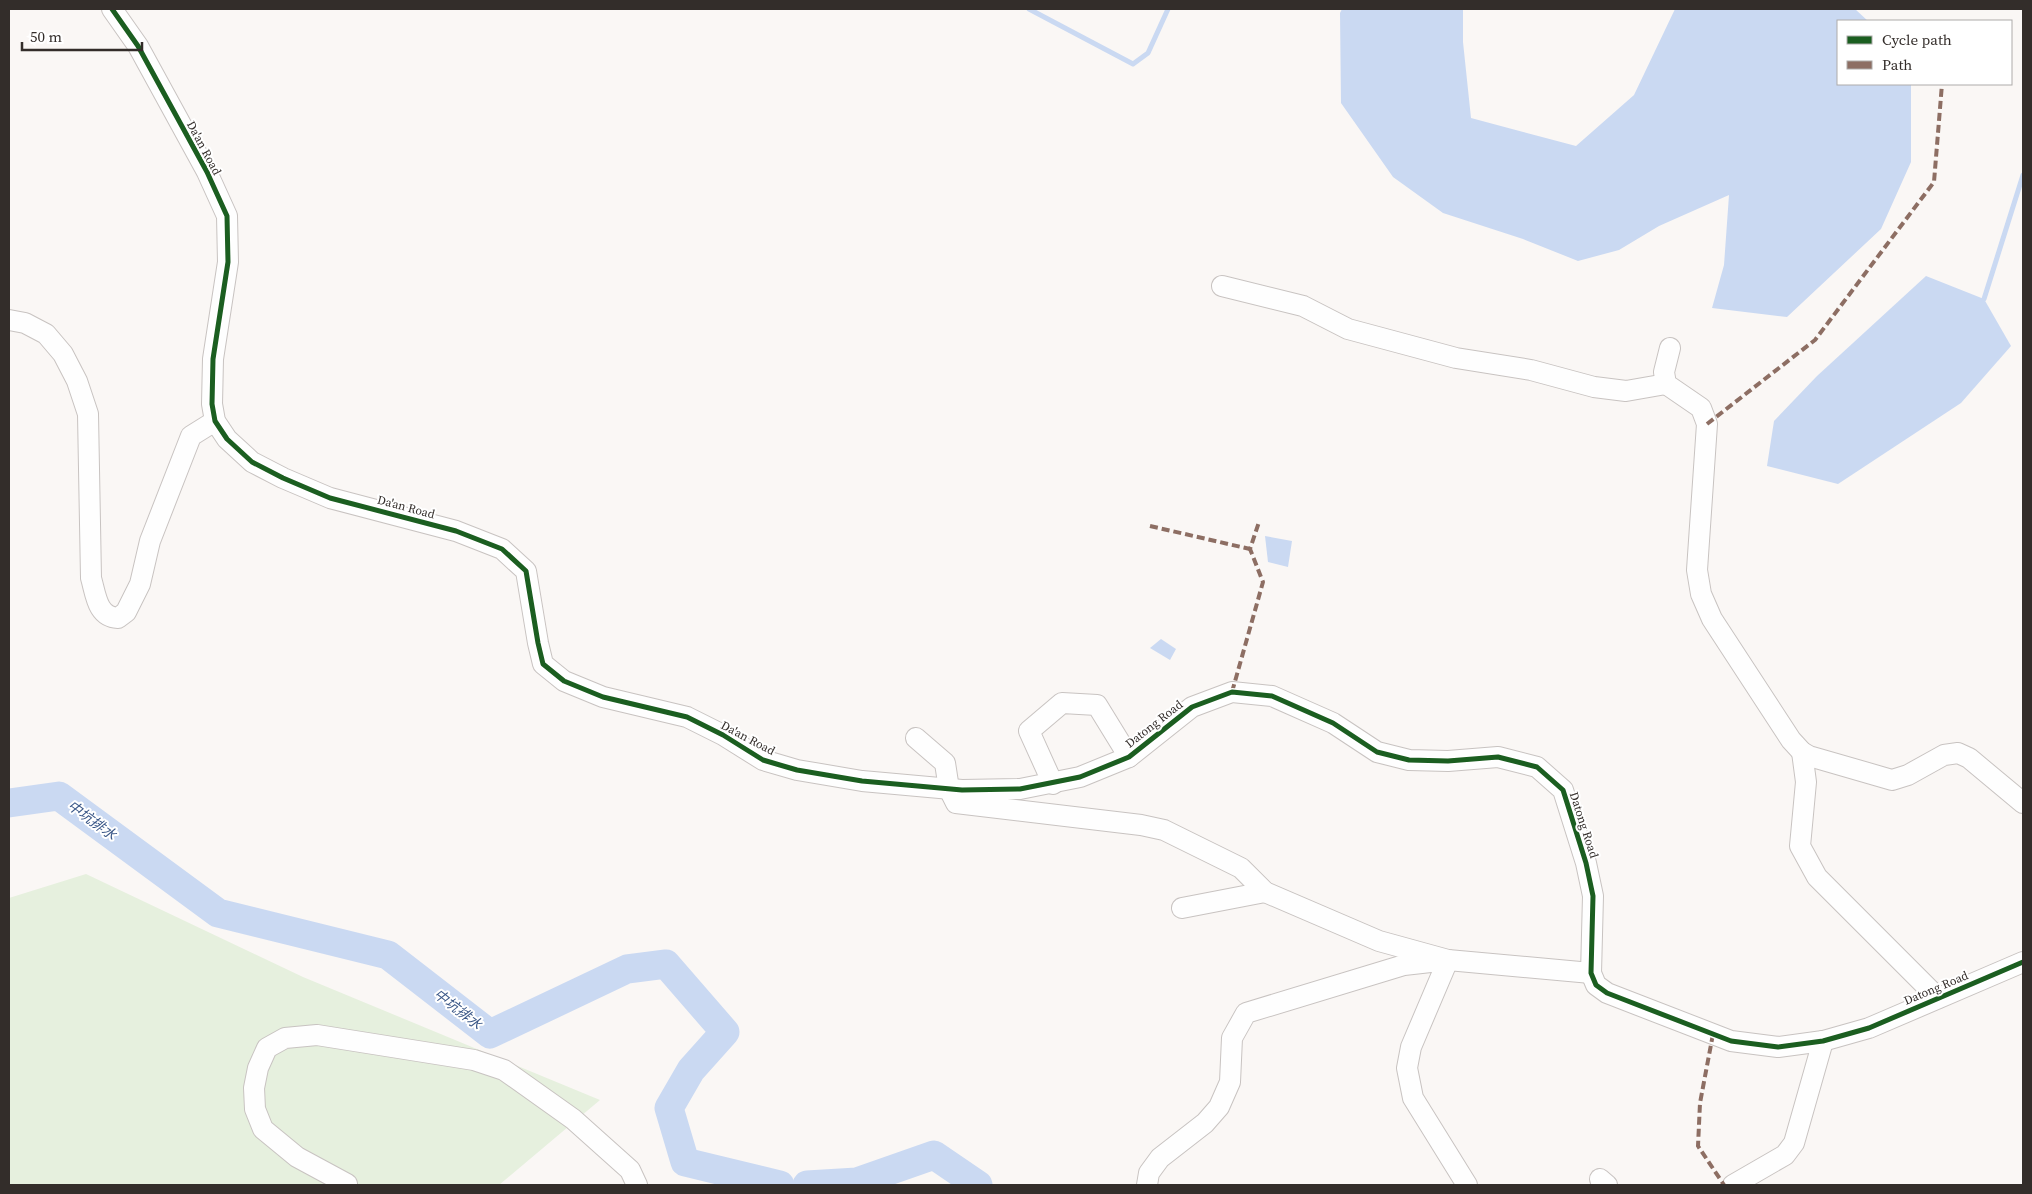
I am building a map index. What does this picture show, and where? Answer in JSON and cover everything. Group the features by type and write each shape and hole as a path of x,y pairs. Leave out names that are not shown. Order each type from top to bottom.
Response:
{"street":[{"name":"Da'an Road","path":"112,9 138,46 207,172 227,216 228,262 213,359 212,404 215,421 227,439 252,462 283,478 330,498 456,531 502,549 526,571 543,664 564,681 603,697 687,717 723,735 763,760 797,770 862,781 948,789"},
{"path":"1222,286 1303,306 1348,329 1456,358 1531,370 1594,387 1626,391 1666,384 1701,408 1708,424 1697,570 1700,594 1712,619 1791,740 1802,752 1809,756 1892,780 1908,775 1944,755 1958,752 1969,758 2023,803"},
{"path":"9,320 25,323 46,334 63,354 77,382 88,414 91,578 98,604 103,614 111,618 118,618 126,612 132,603 140,584 150,541 191,436 215,421"},
{"path":"1666,384 1664,372 1670,348"},
{"name":"Datong Road","path":"948,789 1020,789 1053,784 1080,777 1129,757 1192,708 1232,692 1272,696 1333,723 1377,752 1409,760 1448,761 1498,757 1537,767 1563,790 1586,863 1593,896 1591,973 1596,985 1607,993 1731,1041 1778,1047 1823,1042 1869,1028 2023,962"},
{"path":"1053,784 1029,731 1062,703 1097,704 1129,757"},
{"path":"916,738 945,763 948,789 956,803 1141,825 1164,830 1241,868 1265,892 1379,941 1448,960 1591,973"},
{"path":"1802,752 1806,782 1800,846 1817,877 1938,998"},
{"path":"1182,908 1265,892"},
{"path":"1147,1185 1149,1173 1160,1158 1205,1123 1219,1107 1230,1082 1232,1038 1246,1013 1404,965 1448,960"},
{"path":"1448,960 1410,1047 1407,1068 1413,1098 1466,1185"},
{"path":"347,1184 297,1157 263,1129 255,1109 254,1088 258,1068 267,1048 285,1038 316,1035 474,1060 504,1070 587,1132 630,1170 637,1185"},
{"path":"1733,1185 1785,1155 1794,1143 1823,1042"}],"green space":[{"path":"86,874 303,977 600,1100 499,1185 9,1185 9,898"}],"water":[{"path":"1342,9 1463,9 1463,42 1471,118 1576,146 1634,95 1675,9 1855,9 1867,20 1837,20 1837,85 1911,85 1911,162 1881,229 1787,317 1712,308 1724,265 1729,195 1659,226 1619,250 1578,261 1523,239 1443,213 1393,177 1341,103 1340,13"},
{"path":"1926,276 1984,299 2011,346 1961,403 1838,484 1767,466 1774,421 1817,376"},
{"path":"1265,536 1292,541 1288,567 1268,562"},
{"path":"1161,639 1176,649 1170,660 1150,648"}],"waterway":[{"path":"1029,9 1133,64 1148,53 1168,9"},
{"path":"1984,299 2023,175"},
{"name":"中坑排水","path":"9,803 59,796 218,913 388,955 490,1034 627,969 666,964 725,1032 691,1070 669,1108 685,1162 780,1185"},
{"name":"中坑排水","path":"807,1185 857,1182 934,1155 978,1185"}],"marked path":[{"path":"1707,424 1815,340 1934,182 1942,85"},
{"path":"1232,692 1263,582 1250,549 1259,522"},
{"path":"1150,526 1250,549"},
{"path":"1713,1034 1700,1103 1698,1146 1724,1185"}],"cycle path":[{"path":"112,9 138,46 207,172 227,216 228,262 213,359 212,404 215,421 227,439 252,462 283,478 330,498 456,531 502,549 526,571 543,664 564,681 603,697 687,717 723,735 763,760 797,770 862,781 962,790 1020,789 1080,777 1129,757 1192,707 1232,692 1272,696 1333,723 1377,752 1409,760 1448,761 1498,757 1537,767 1563,790 1586,863 1593,896 1591,973 1596,985 1607,993 1731,1041 1778,1047 1823,1041 1869,1028 2023,962"}]}
